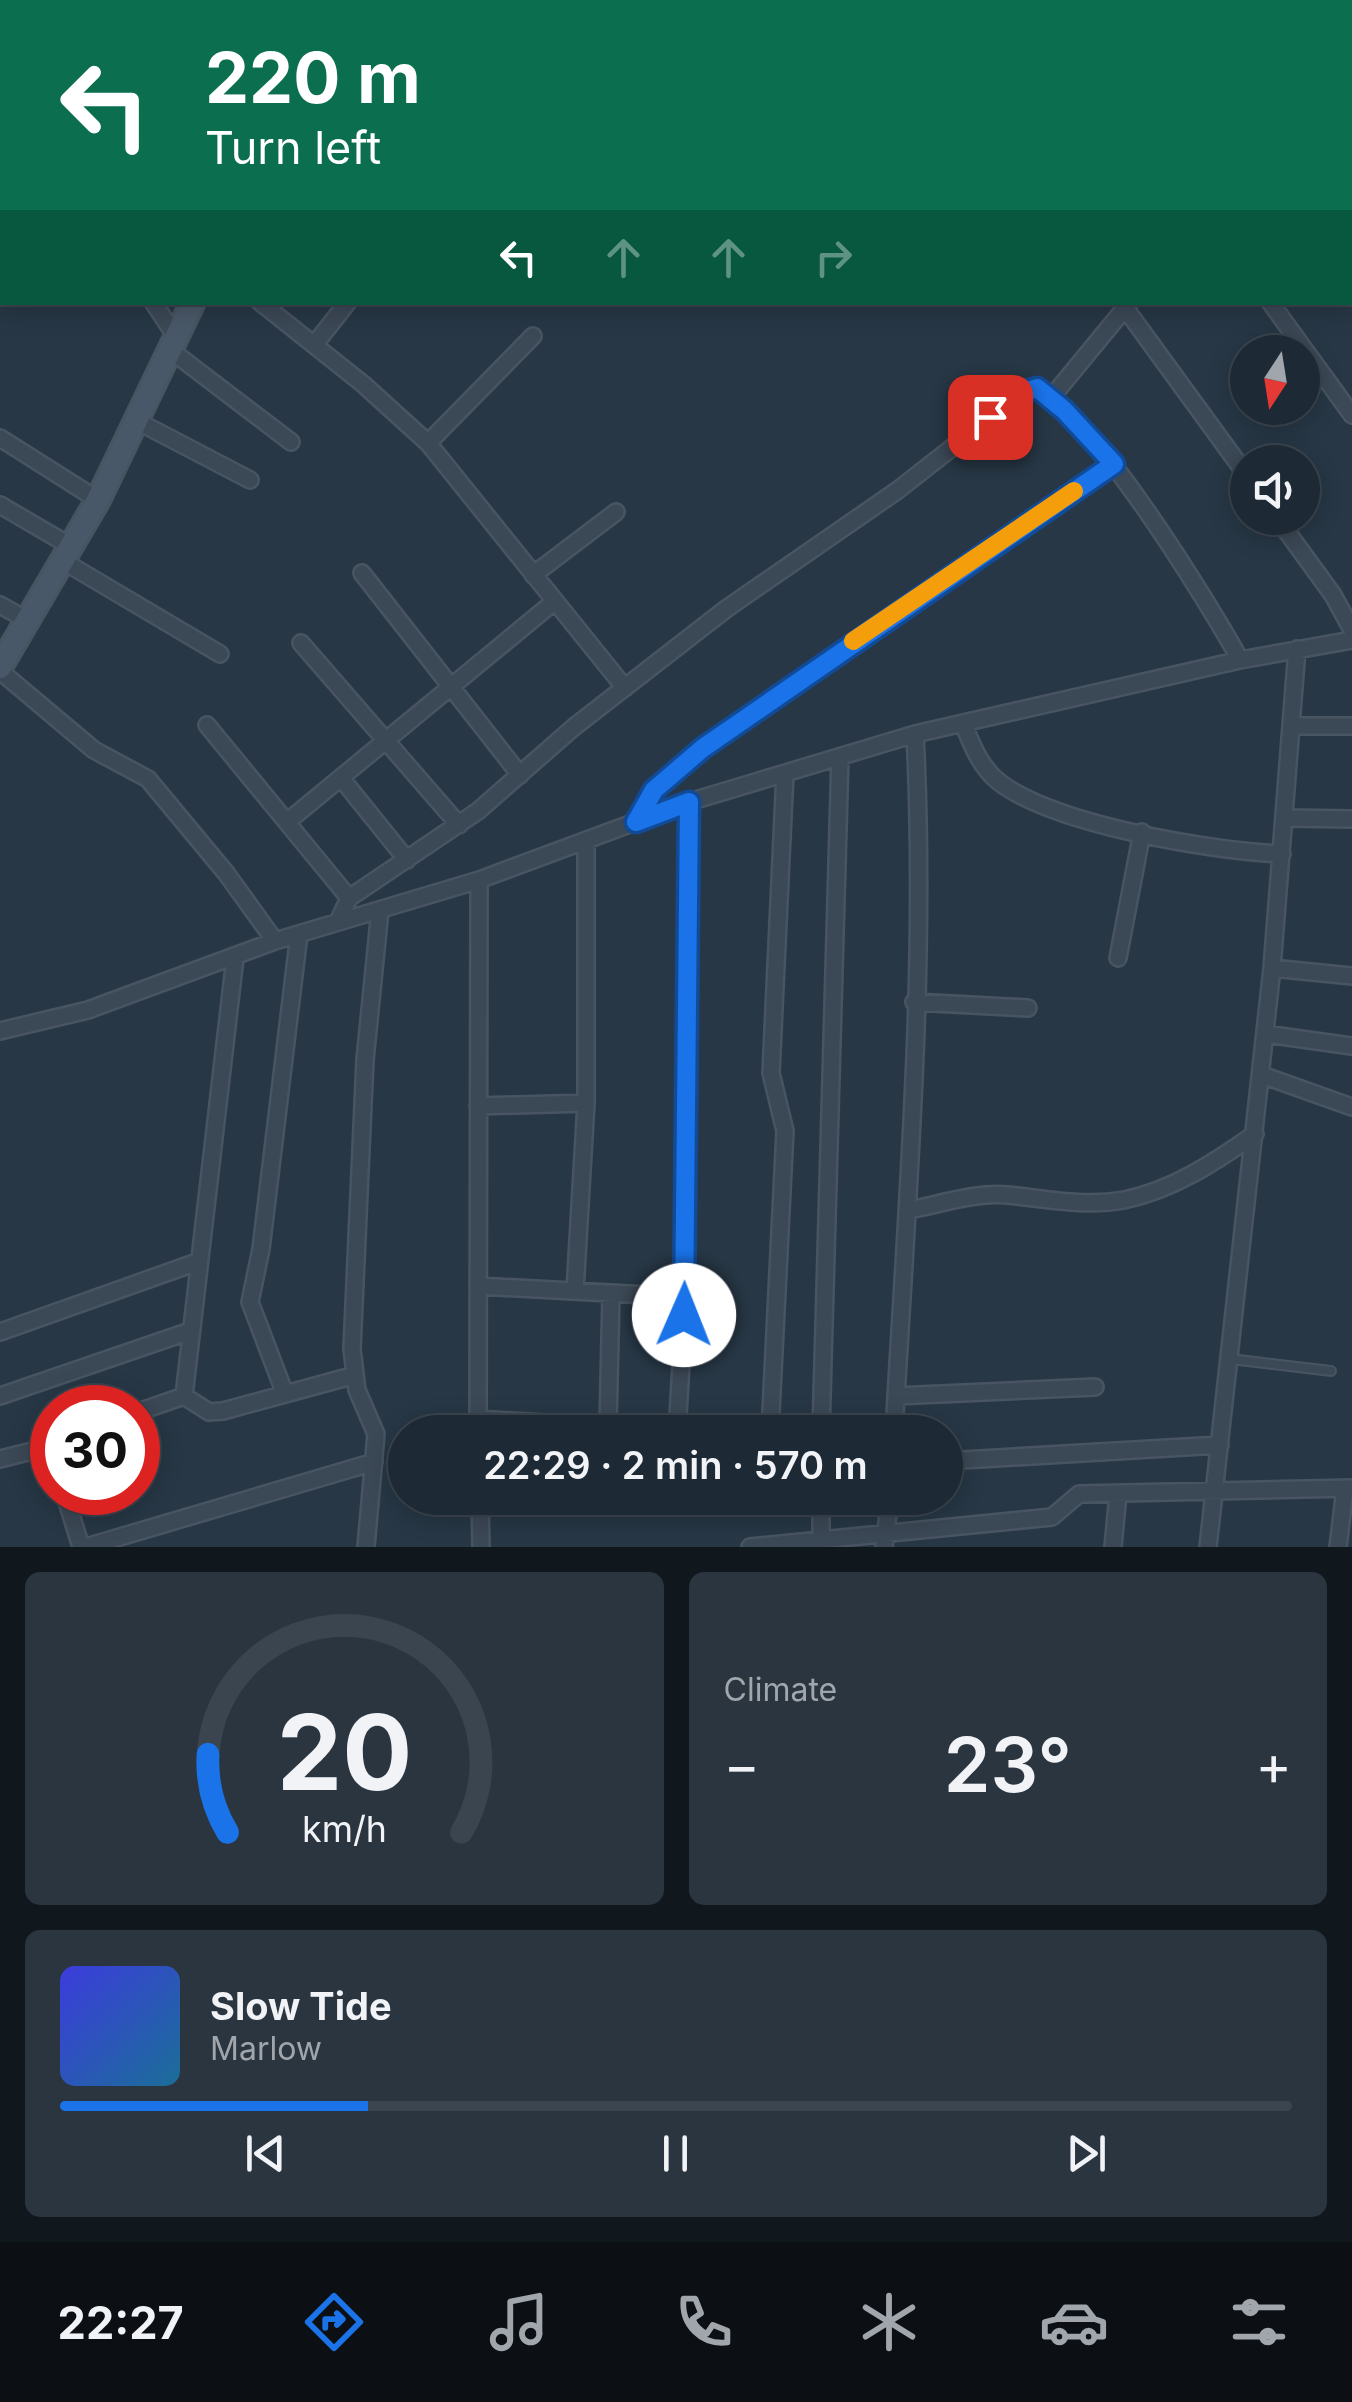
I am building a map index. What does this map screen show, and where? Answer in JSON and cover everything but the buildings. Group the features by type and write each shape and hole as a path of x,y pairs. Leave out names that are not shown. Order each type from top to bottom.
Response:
{"street":[{"path":"154,305 172,342 291,442"},
{"path":"191,305 98,500 0,669 94,750 148,780 226,872 276,942"},
{"path":"264,305 428,443 625,688"},
{"path":"314,345 346,305"},
{"path":"1051,398 1128,305 1230,451"},
{"path":"1272,305 1352,415"},
{"path":"428,443 532,336"},
{"path":"338,922 349,898 459,825 726,610 898,490 1021,393 1037,388 1114,464 1208,604 1240,660"},
{"path":"137,421 250,480"},
{"path":"0,438 98,500"},
{"path":"636,822 654,790 703,748 1114,464"},
{"path":"0,505 220,654"},
{"path":"533,575 616,512"},
{"path":"1290,535 1334,595 1352,630"},
{"path":"362,573 520,775"},
{"path":"287,822 556,602"},
{"path":"0,605 27,620"},
{"path":"0,1031 88,1010 298,934 479,880 689,802 914,734 1240,660 1352,640"},
{"path":"301,643 459,825"},
{"path":"1208,1547 1262,1076 1297,649"},
{"path":"962,723 978,759 995,780 1016,794 1213,849 1282,854"},
{"path":"206,725 349,898"},
{"path":"1293,726 1352,726"},
{"path":"895,1415 909,1210 918,810 914,734"},
{"path":"822,1415 840,757"},
{"path":"771,1415 784,1131 771,1073 785,773"},
{"path":"340,778 406,860"},
{"path":"682,1415 689,802"},
{"path":"1285,818 1352,819"},
{"path":"1118,958 1142,832"},
{"path":"575,1291 586,1103 586,840"},
{"path":"478,1415 479,880"},
{"path":"366,1547 375,1423 357,1390 352,1334 365,1060 380,910"},
{"path":"285,1394 250,1302 261,1249 298,934"},
{"path":"184,1396 235,958"},
{"path":"1272,968 1352,976"},
{"path":"914,1002 1028,1008"},
{"path":"1266,1034 1352,1046"},
{"path":"1262,1076 1352,1108"},
{"path":"478,1106 586,1103"},
{"path":"909,1210 985,1196 1082,1204 1121,1200 1151,1193 1210,1165 1255,1134"},
{"path":"0,1332 197,1262"},
{"path":"478,1286 684,1297"},
{"path":"608,1415 611,1293"},
{"path":"0,1396 190,1332"},
{"path":"184,1396 209,1412 355,1375"},
{"path":"896,1396 1095,1388"},
{"path":"160,1404 184,1396"},
{"path":"963,1460 1220,1445"},
{"path":"0,1459 30,1454"},
{"path":"72,1515 84,1547 374,1462"},
{"path":"750,1547 886,1541 1052,1517 1079,1494 1349,1488 1338,1547"},
{"path":"1113,1547 1118,1494"},
{"path":"480,1515 481,1547"},
{"path":"821,1515 821,1541"},
{"path":"886,1541 888,1515"}],"lane":[{"path":"1230,1360 1331,1371"}],"slow traffic":[{"path":"853,641 1074,491"}],"route":[{"path":"684,1315 689,802 636,822 654,790 703,748 822,662 1114,464 1064,410 1037,388 1028,388 990,417"}]}
